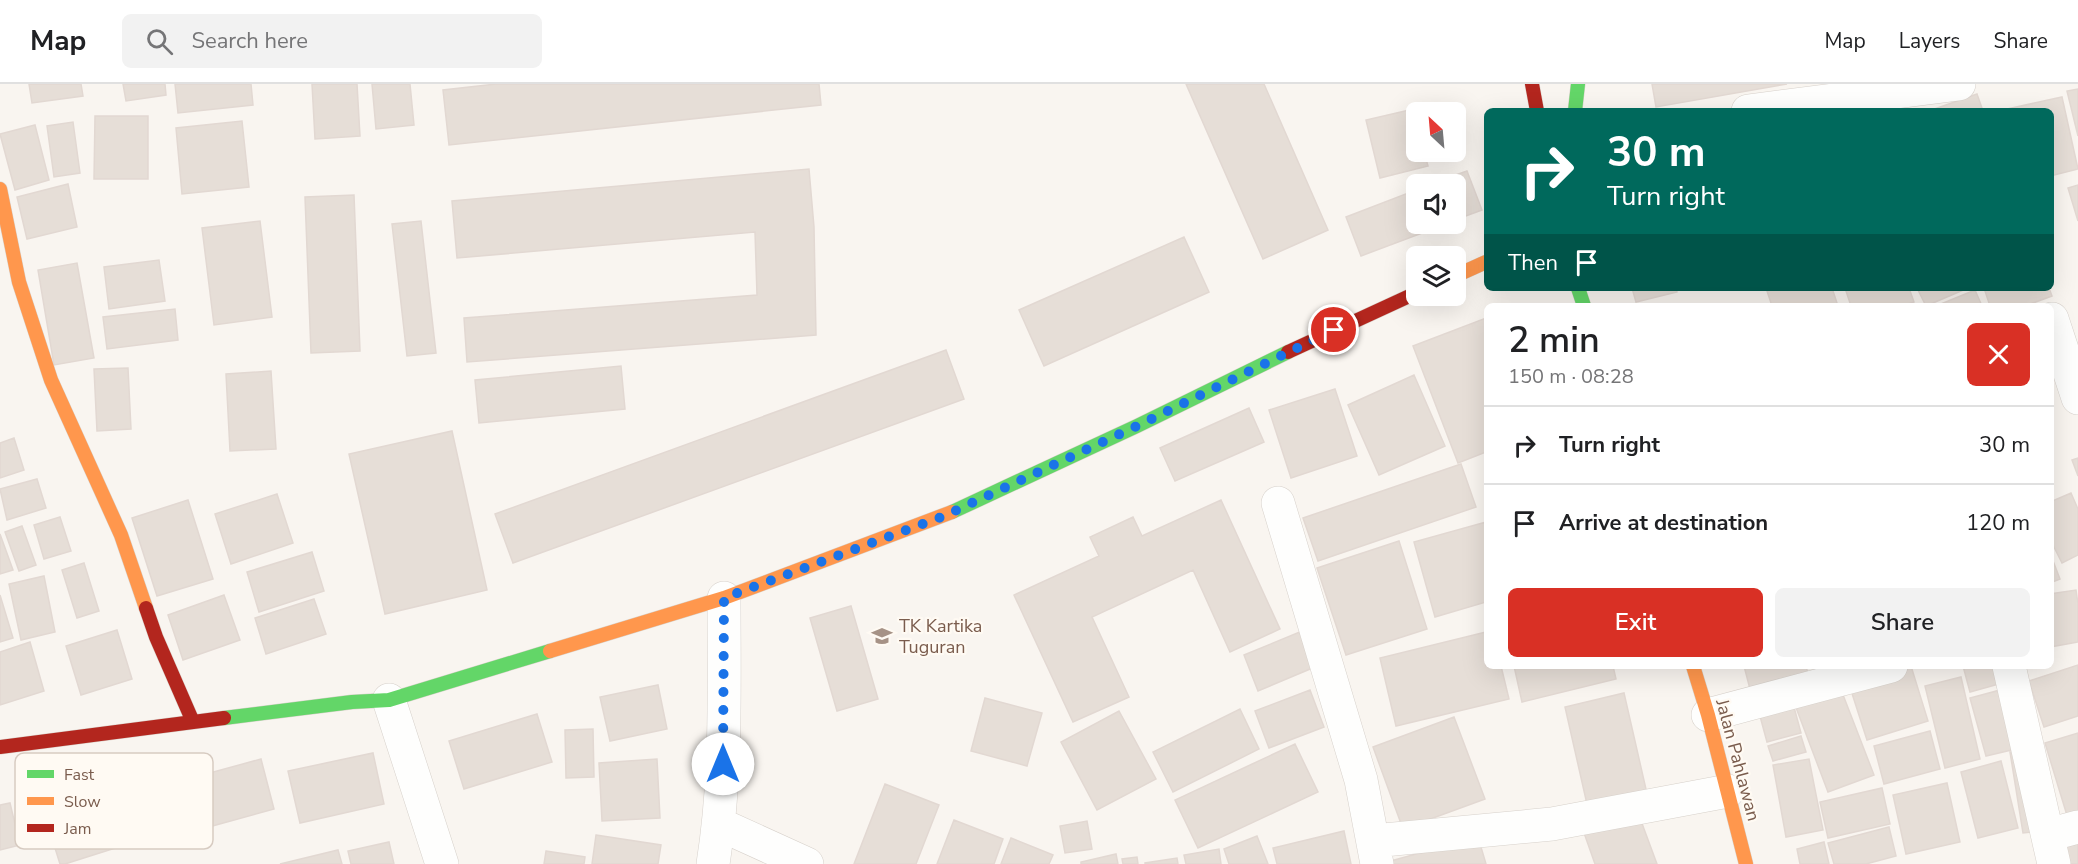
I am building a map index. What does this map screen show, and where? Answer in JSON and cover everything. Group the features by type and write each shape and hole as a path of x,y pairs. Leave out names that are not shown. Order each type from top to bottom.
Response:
{"street":[{"path":"1532,84 1537,108"},
{"path":"1575,108 1578,84"},
{"path":"1771,108 1959,84"},
{"path":"0,189 19,282 51,380 121,535 156,637 192,722"},
{"path":"1466,271 1484,263"},
{"path":"0,747 352,702 389,700 724,598 944,516 1406,298"},
{"path":"2060,316 2078,398"},
{"path":"1278,502 1361,780 1375,853 1552,824 1728,791"},
{"path":"713,864 723,786 724,598"},
{"name":"Jalan Pahlawan","path":"1694,669 1746,864"},
{"path":"1708,715 1880,669"},
{"path":"2010,669 2060,842"},
{"path":"389,700 442,864"},
{"path":"719,824 807,864"}],"building":[{"path":"29,84 81,84 83,96 32,103"},
{"path":"123,84 165,84 166,95 126,101"},
{"path":"175,84 251,84 253,105 178,113"},
{"path":"312,84 357,84 360,136 315,139"},
{"path":"372,84 410,84 414,125 376,129"},
{"path":"496,84 819,84 821,105 449,145 443,90"},
{"path":"1186,84 1264,84 1328,230 1263,259"},
{"path":"1652,84 1787,84 1656,107"},
{"path":"2078,89 2078,136 2067,91"},
{"path":"1977,94 1982,108 1937,108"},
{"path":"2062,97 2078,169 2054,175 2054,108 2012,108"},
{"path":"1406,111 1406,162 1427,162 1428,166 1380,178 1366,120"},
{"path":"95,116 148,116 148,179 94,179"},
{"path":"242,121 249,187 182,194 176,128"},
{"path":"73,122 80,173 54,177 47,126"},
{"path":"35,125 49,180 15,190 0,134"},
{"path":"809,169 814,227 816,335 467,362 464,318 757,295 755,232 457,258 452,201"},
{"path":"1467,171 1482,210 1466,216 1466,174 1458,174"},
{"path":"68,184 77,227 27,239 17,197"},
{"path":"2078,185 2078,221 2068,188"},
{"path":"1406,194 1406,234 1419,234 1361,256 1346,217"},
{"path":"354,195 360,351 311,353 305,197"},
{"path":"260,221 272,317 214,325 202,228"},
{"path":"421,221 436,353 407,356 392,224"},
{"path":"1184,237 1209,292 1044,366 1019,310"},
{"path":"159,260 165,301 109,309 104,267"},
{"path":"77,263 94,358 54,365 38,270"},
{"path":"1633,291 1677,291 1677,292 1636,302"},
{"path":"1767,291 1833,291 1837,303 1771,303"},
{"path":"1846,291 1910,291 1914,302 1911,303 1850,303"},
{"path":"1918,291 1961,291 1933,303 1924,303"},
{"path":"1975,291 1981,303 1943,303"},
{"path":"1985,291 2050,291 2052,296 2033,303 1989,303"},
{"path":"175,309 178,340 107,349 103,317"},
{"path":"1484,319 1484,453 1458,463 1413,346"},
{"path":"946,350 964,399 513,563 495,514"},
{"path":"621,366 625,409 479,423 475,380"},
{"path":"128,368 131,429 97,431 94,369"},
{"path":"271,371 276,449 230,451 226,374"},
{"path":"1414,375 1445,446 1379,475 1348,405"},
{"path":"1335,389 1357,456 1291,478 1269,410"},
{"path":"1249,408 1264,442 1175,481 1160,448"},
{"path":"452,431 487,590 385,614 349,454"},
{"path":"14,438 24,470 0,478 0,443"},
{"path":"2078,458 2078,476 2072,460"},
{"path":"1461,464 1476,507 1318,561 1303,518"},
{"path":"37,479 46,508 7,520 0,489"},
{"path":"2071,493 2078,509 2078,555 2062,563 2054,547 2054,500"},
{"path":"277,494 293,543 231,564 215,514"},
{"path":"188,500 213,579 157,596 132,518"},
{"path":"1221,500 1280,629 1230,652 1193,570 1092,617 1129,697 1073,722 1014,595 1099,556 1090,537 1133,517 1142,536"},
{"path":"60,517 71,551 44,559 34,525"},
{"path":"1484,523 1484,603 1435,617 1414,542"},
{"path":"22,526 36,565 19,571 5,532"},
{"path":"0,534 13,570 0,574"},
{"path":"1399,541 1427,629 1346,655 1317,568"},
{"path":"312,552 324,591 259,612 247,572"},
{"path":"84,563 99,611 77,618 62,570"},
{"path":"2054,563 2060,579 2054,581"},
{"path":"44,576 55,632 21,640 9,584"},
{"path":"2076,590 2078,642 2054,646 2054,593"},
{"path":"0,595 13,638 0,642"},
{"path":"224,595 240,640 183,660 168,615"},
{"path":"314,599 326,634 266,654 255,618"},
{"path":"851,606 878,699 837,711 810,618"},
{"path":"1307,629 1322,664 1258,691 1244,655"},
{"path":"117,630 132,679 81,695 66,646"},
{"path":"1484,632 1484,669 1502,669 1509,699 1396,726 1380,658"},
{"path":"30,642 44,691 0,705 0,652"},
{"path":"2078,665 2078,716 2044,727 2029,681"},
{"path":"1515,669 1614,669 1616,679 1522,702"},
{"path":"1745,669 1807,669 1808,674 1750,689"},
{"path":"1887,669 1912,669 1928,721 1867,740 1848,681"},
{"path":"1964,669 2003,669 2006,682 1970,692"},
{"path":"1961,677 1980,759 1945,768 1925,686"},
{"path":"658,685 667,729 610,741 600,697"},
{"path":"1840,687 1874,775 1828,792 1795,705"},
{"path":"1310,690 1324,727 1269,748 1255,711"},
{"path":"2000,690 2016,749 1986,756 1970,698"},
{"path":"1624,693 1648,798 1589,813 1565,707"},
{"path":"1791,696 1801,733 1767,742 1757,705"},
{"path":"985,698 1042,713 1027,766 971,751"},
{"path":"1240,709 1259,749 1173,792 1153,752"},
{"path":"1119,711 1156,779 1097,810 1061,742"},
{"path":"537,714 552,762 464,789 449,741"},
{"path":"1454,717 1485,799 1403,829 1373,747"},
{"path":"593,729 594,777 566,778 565,730"},
{"path":"1930,731 1940,769 1884,784 1874,746"},
{"path":"2078,733 2078,819 2069,822 2045,743"},
{"path":"1801,736 1806,752 1773,761 1768,746"},
{"path":"1295,744 1318,792 1198,848 1175,800"},
{"path":"2026,749 2040,831 2023,833 2010,752"},
{"path":"373,753 384,804 300,823 288,771"},
{"path":"261,759 274,809 213,826 213,772"},
{"path":"657,759 660,818 602,821 599,763"},
{"path":"1809,759 1823,830 1786,837 1773,765"},
{"path":"2001,761 2018,828 1978,838 1961,772"},
{"path":"1947,783 1960,842 1906,854 1893,795"},
{"path":"885,784 939,805 916,864 854,864"},
{"path":"1882,788 1890,824 1828,838 1820,802"},
{"path":"10,803 15,824 15,846 0,850 0,805"},
{"path":"1637,810 1657,864 1595,864 1583,830"},
{"path":"954,820 1003,839 994,864 937,864"},
{"path":"1087,821 1092,849 1065,853 1060,826"},
{"path":"1889,827 1896,856 1866,864 1834,864 1828,843"},
{"path":"2078,829 2078,864 2067,864 2059,834"},
{"path":"1344,831 1351,864 1277,864 1273,848"},
{"path":"596,835 661,845 658,864 592,864"},
{"path":"1257,836 1268,864 1229,864 1224,849"},
{"path":"1478,837 1486,864 1388,864 1387,862"},
{"path":"1011,838 1053,855 1049,864 1001,864"},
{"path":"389,842 394,864 351,864 348,851"},
{"path":"1824,842 1829,864 1800,864 1797,849"},
{"path":"55,849 112,849 65,864 60,864"},
{"path":"1219,849 1221,864 1186,864 1184,855"},
{"path":"338,850 342,864 280,864"},
{"path":"546,851 585,857 584,864 544,864"},
{"path":"1116,854 1118,864 1081,864 1081,862"},
{"path":"1137,857 1138,864 1123,864 1122,859"},
{"path":"1177,858 1178,864 1145,864 1145,863"}],"traffic: fast":[{"path":"1575,108 1578,84"},
{"path":"1579,291 1583,303"},
{"path":"952,512 1137,426 1288,352"},
{"path":"224,718 352,702 389,700 550,651"}],"traffic: slow":[{"path":"0,189 19,282 51,380 121,535 146,608"},
{"path":"1466,271 1484,263"},
{"path":"550,651 724,598 952,512"},
{"path":"1694,669 1746,864"}],"traffic: jam":[{"path":"1532,84 1536,108"},
{"path":"1288,352 1406,298"},
{"path":"146,608 156,637 193,722"},
{"path":"0,747 224,718"}],"place":[{"name":"TK Kartika Tuguran","path":"882,636"}],"route":[{"path":"723,764 724,598 944,516 1137,426 1334,330"}]}
